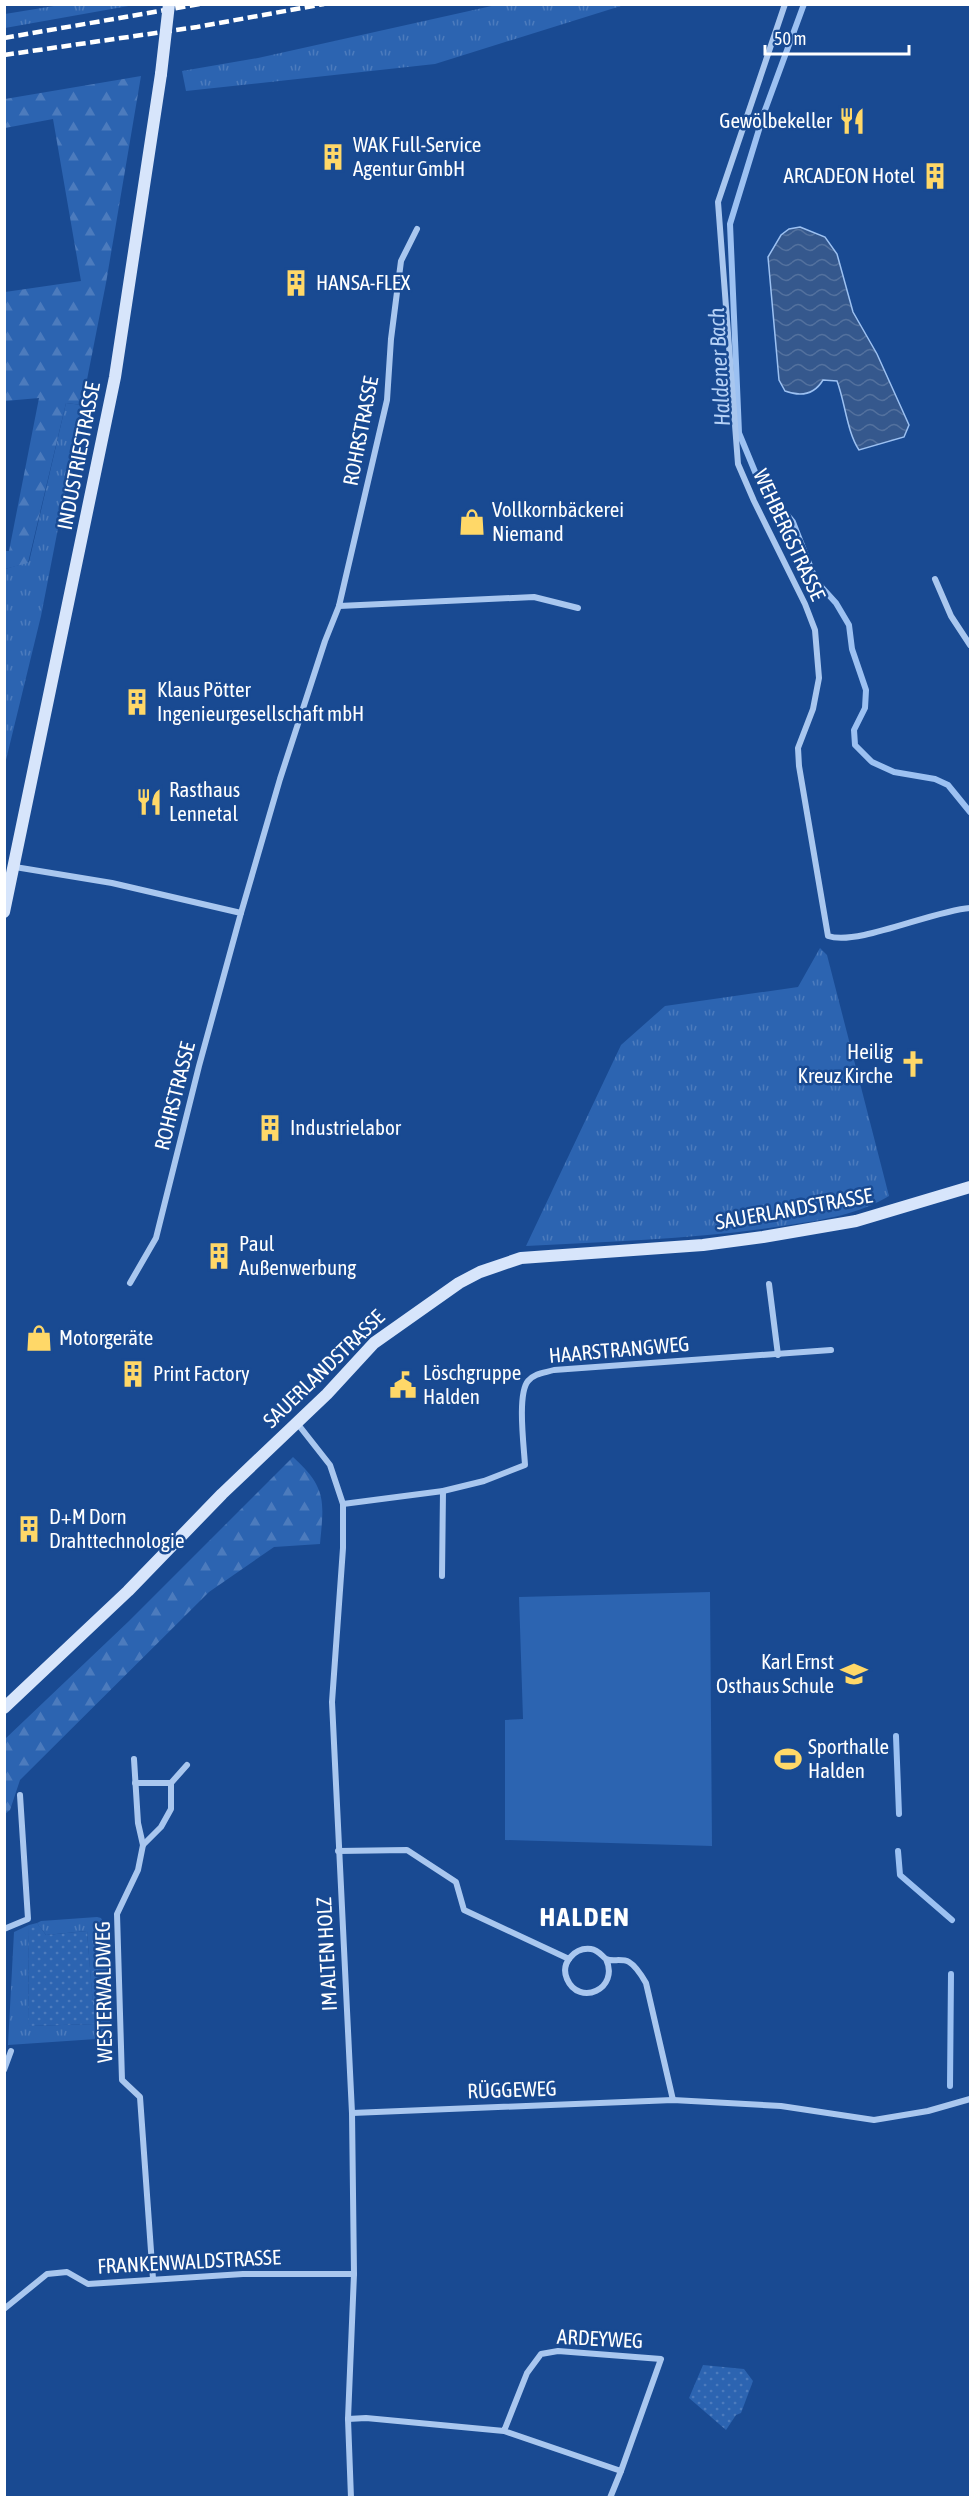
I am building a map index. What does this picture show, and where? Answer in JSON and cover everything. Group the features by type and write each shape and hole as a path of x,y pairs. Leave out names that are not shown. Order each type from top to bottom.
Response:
{"main road":[{"name":"INDUSTRIESTRASSE","path":"4,912 115,377 161,74 169,4"},
{"name":"SAUERLANDSTRASSE","path":"4,1708 128,1591 222,1494 327,1394 364,1352 393,1328 459,1283 506,1262 522,1258 703,1245 763,1237 856,1221 970,1187"}],"street":[{"name":"WEHBERGSTRASSE","path":"785,4 718,202 738,464 805,604 815,630 819,678 813,710 798,748 828,936 839,940 861,936 950,910 970,908"},
{"name":"ROHRSTRASSE","path":"130,1283 156,1238 199,1066 280,778 325,641 339,606 387,400 391,339 401,261 417,229"},
{"path":"935,579 951,616 970,645"},
{"path":"339,606 534,597 578,608"},
{"path":"15,867 105,882 241,913"},
{"path":"769,1284 778,1355"},
{"name":"HAARSTRANGWEG","path":"343,1504 443,1491 484,1481 525,1465 522,1401 526,1383 536,1374 554,1370 831,1350"},
{"name":"IM ALTEN HOLZ","path":"297,1423 317,1446 330,1466 343,1504 343,1548 332,1677 338,1851 352,2113 354,2274 348,2419 351,2498"},
{"path":"442,1576 443,1491"},
{"name":"WESTERWALDWEG","path":"134,1760 138,1823 143,1845 138,1870 117,1914 122,2080 140,2097 153,2279"},
{"path":"135,1783 171,1783 187,1766"},
{"name":"WESTERWALDWEG","path":"143,1845 161,1827 171,1809 171,1783"},
{"path":"4,1929 28,1919 20,1796"},
{"path":"338,1851 406,1850 456,1882 464,1910 569,1959"},
{"path":"606,1959 609,1976 603,1986 594,1992 585,1993 572,1987 566,1977 566,1965 569,1959 581,1949 593,1949 606,1959 628,1961 646,1983 673,2100"},
{"path":"4,2070 11,2051"},
{"name":"RÜGGEWEG","path":"352,2113 673,2100 781,2106 874,2120 928,2111 970,2099"},
{"name":"FRANKENWALDSTRASSE","path":"4,2309 47,2274 67,2272 88,2284 243,2274 354,2274"},
{"name":"ARDEYWEG","path":"504,2431 526,2373 541,2354 558,2351 661,2359 610,2498"},
{"path":"348,2419 366,2418 504,2431 621,2471"}],"green space":[{"path":"60,5 134,5 5,28 5,14"},
{"path":"496,5 624,5 435,64 186,91 182,71 258,58"},
{"path":"141,76 106,283 82,405 66,403 28,563 5,569 5,551 9,551 39,398 5,401 5,292 81,281 53,119 5,128 5,99"},
{"path":"66,403 82,405 41,616 5,764 5,569 29,562"},
{"path":"820,948 827,955 889,1196 866,1207 840,1215 756,1230 658,1239 526,1246 621,1045 665,1006 798,987"},
{"path":"293,1457 312,1478 321,1496 320,1544 274,1547 209,1592 20,1780 10,1810 5,1814 5,1739 129,1621"},
{"path":"710,1592 712,1846 505,1840 505,1720 523,1719 519,1597"},
{"path":"101,1918 104,1924 109,2005 93,2006 87,1931 46,1935 37,1923"},
{"path":"37,1923 46,1935 87,1931 93,2005 103,2005 104,2017 96,2024 28,2026 29,1925"},
{"path":"29,1925 28,2026 96,2024 104,2017 110,2016 111,2038 8,2045 14,1932"},
{"path":"703,2365 744,2369 753,2381 741,2413 736,2415 726,2430 689,2398"}],"water":[{"path":"800,227 825,237 837,254 853,312 877,354 909,425 904,437 859,450 852,435 837,381 823,380 811,392 796,394 785,391 779,380 768,257 781,235 789,229"}],"waterway":[{"name":"Haldener Bach","path":"804,4 765,110 730,224 739,433 758,479 793,522 816,581 836,603 849,625 852,649 866,690 865,708 854,730 855,745 872,762 894,772 935,779 948,785 970,812"},
{"name":"Haldener Bach","path":"896,1736 899,1814"},
{"name":"Haldener Bach","path":"898,1851 900,1875 952,1920"},
{"name":"Haldener Bach","path":"950,2086 951,1974"}],"railway":[{"path":"4,38 200,4"},
{"path":"4,55 197,27 324,4"}],"place":[{"name":"Gewölbekeller","path":"852,121"},
{"name":"WAK Full-Service Agentur GmbH","path":"333,157"},
{"name":"ARCADEON Hotel","path":"935,176"},
{"name":"HANSA-FLEX","path":"296,283"},
{"name":"Vollkornbäckerei Niemand","path":"472,522"},
{"name":"Klaus Pötter Ingenieurgesellschaft mbH","path":"137,702"},
{"name":"Rasthaus Lennetal","path":"149,802"},
{"name":"Heilig Kreuz Kirche","path":"913,1064"},
{"name":"Industrielabor","path":"270,1128"},
{"name":"Paul Außenwerbung","path":"219,1256"},
{"name":"Motorgeräte","path":"39,1338"},
{"name":"Print Factory","path":"133,1374"},
{"name":"Löschgruppe Halden","path":"403,1385"},
{"name":"D+M Dorn Drahttechnologie","path":"29,1529"},
{"name":"Karl Ernst Osthaus Schule","path":"854,1674"},
{"name":"Sporthalle Halden","path":"788,1759"}],"district":[{"name":"HALDEN","path":"585,1917"}]}
